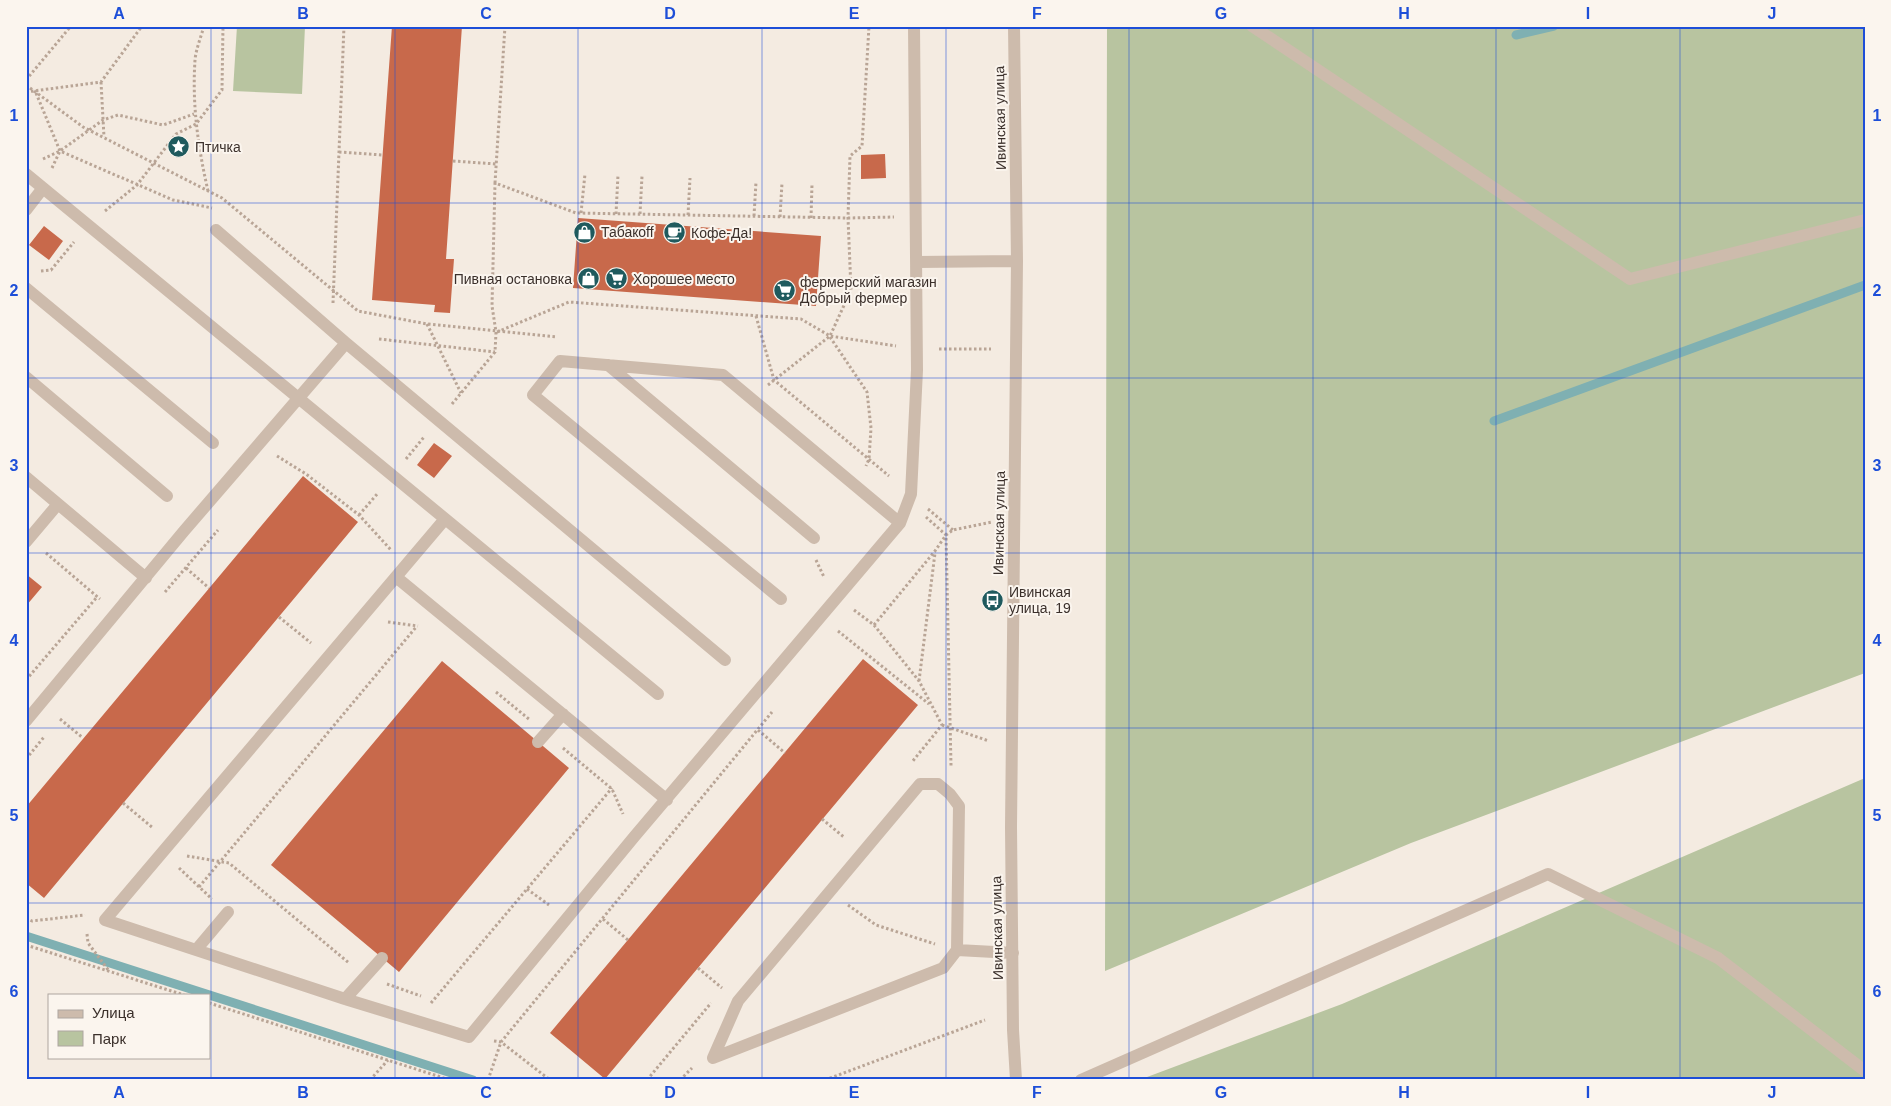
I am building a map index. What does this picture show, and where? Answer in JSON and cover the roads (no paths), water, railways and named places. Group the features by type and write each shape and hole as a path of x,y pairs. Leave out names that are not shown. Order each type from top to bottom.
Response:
{"street":[{"path":"445,519 104,920 345,999 469,1037 634,837 900,523 910,494 917,370 914,26"},
{"name":"Ивинская улица","path":"1014,26 1016,261 1010,827 1013,1030 1016,1080"},
{"path":"1252,26 1630,279 1865,220"},
{"path":"26,174 658,694"},
{"path":"26,210 43,188"},
{"path":"216,230 346,343 725,660"},
{"path":"917,262 1016,261"},
{"path":"26,288 213,443"},
{"path":"26,722 260,442 346,343"},
{"path":"781,599 533,395 560,361 722,375 900,523"},
{"path":"608,365 814,538"},
{"path":"26,378 168,496"},
{"path":"26,477 146,578"},
{"path":"28,540 58,504"},
{"path":"396,577 667,800"},
{"path":"543,738 563,714"},
{"path":"920,784 938,784 950,794 959,806 958,950 943,968 713,1058 738,1001 920,784"},
{"path":"1081,1080 1548,874 1718,958 1865,1071"},
{"path":"196,950 228,912"},
{"path":"958,950 1013,953"},
{"path":"345,999 382,958"}],"waterway":[{"path":"1516,35 1554,26"},
{"path":"1494,421 1865,285"},
{"path":"26,936 206,994"},
{"path":"210,995 473,1080"}],"place":[{"name":"Птичка","path":"179,147"},
{"name":"Табакoff","path":"585,232"},
{"name":"Кофе-Да!","path":"675,233"},
{"name":"Пивная остановка","path":"588,279"},
{"name":"Хорошее место","path":"617,279"},
{"name":"фермерский магазин Добрый фермер","path":"784,290"},
{"name":"Ивинская улица, 19","path":"993,600"}]}
